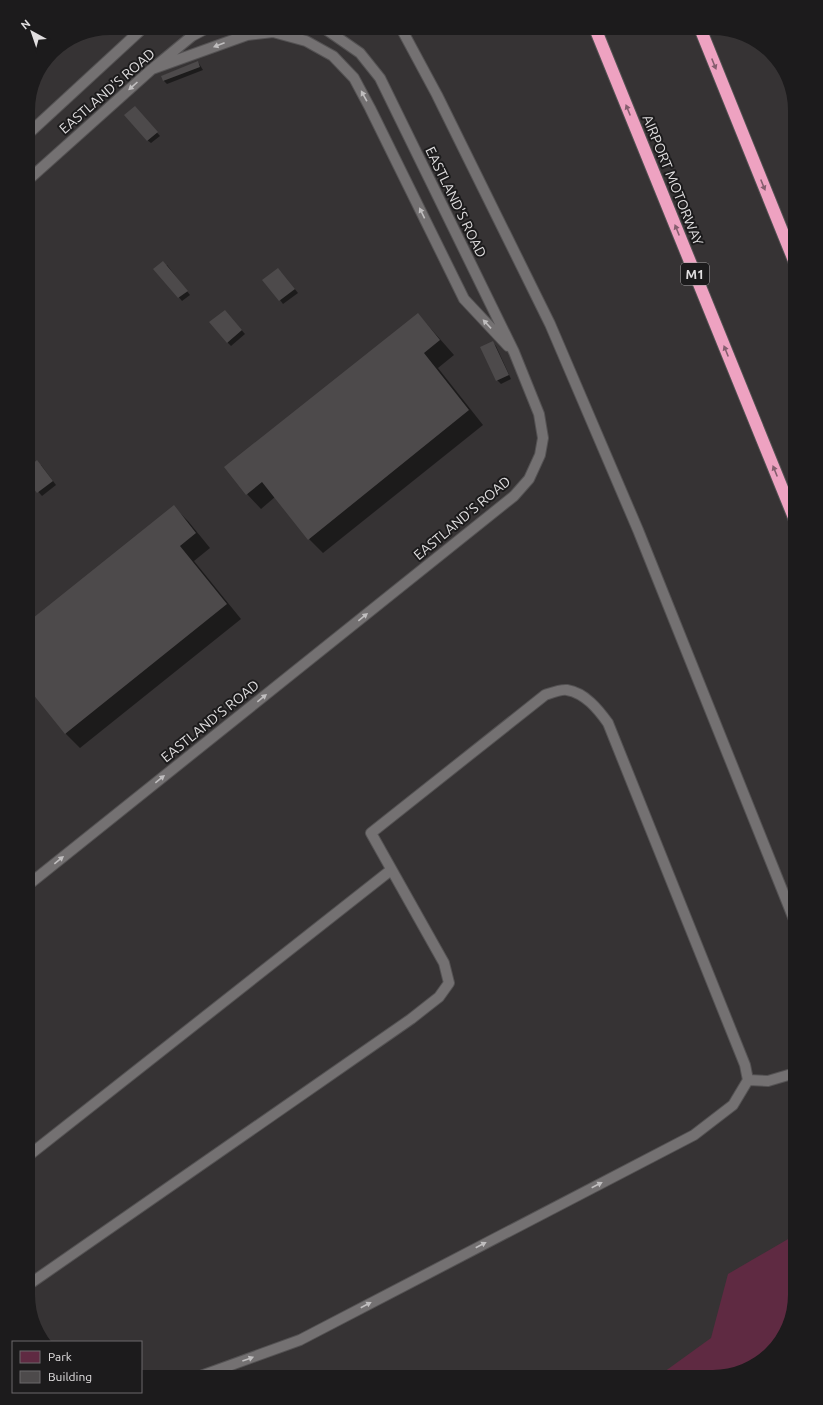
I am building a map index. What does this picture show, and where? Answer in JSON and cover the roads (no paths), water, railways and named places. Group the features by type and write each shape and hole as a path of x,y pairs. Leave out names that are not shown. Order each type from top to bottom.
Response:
{"highway":[{"name":"AIRPORT MOTORWAY","path":"598,35 788,503"},
{"path":"703,35 788,246"}],"lane":[{"path":"35,127 134,35"},
{"name":"EASTLAND'S ROAD","path":"35,174 152,69 194,35"},
{"path":"152,69 247,35"},
{"path":"284,35 306,41 333,56 354,78 464,299 514,352"},
{"name":"EASTLAND'S ROAD","path":"35,878 514,496 528,479 540,455 543,438 540,414 514,352 380,78 360,53 334,35"},
{"path":"405,35 441,102 550,324 638,530 788,905"},
{"path":"35,1280 411,1019 439,997 449,983 444,963 371,833 545,695 566,689 579,694 595,705 608,723 745,1065 748,1080 733,1105 694,1135 300,1340 217,1370"},
{"path":"35,1150 391,870"},
{"path":"748,1080 768,1081 788,1075"}]}
